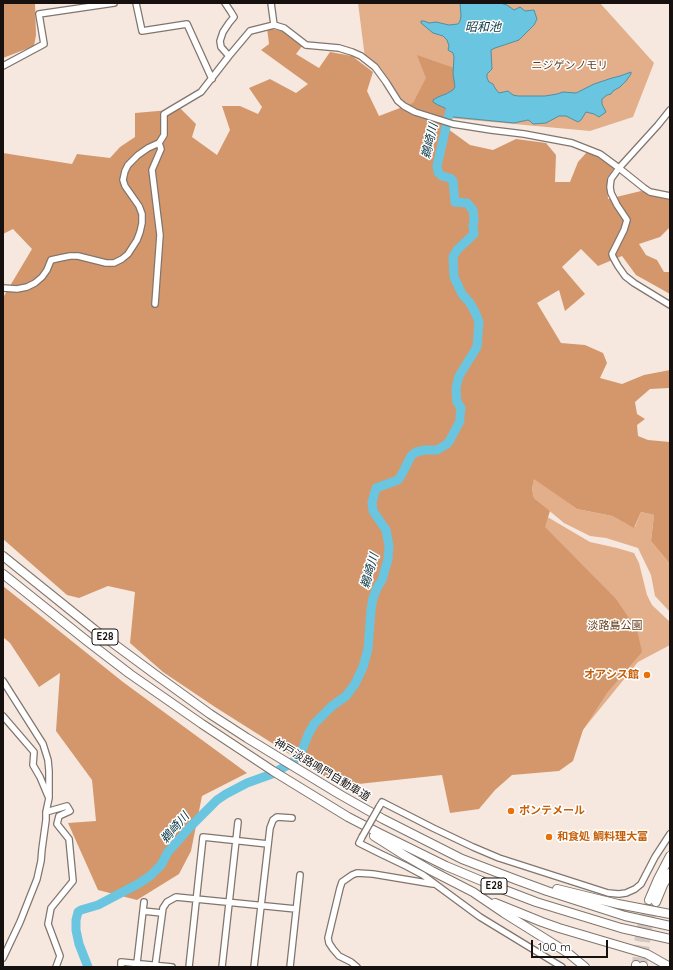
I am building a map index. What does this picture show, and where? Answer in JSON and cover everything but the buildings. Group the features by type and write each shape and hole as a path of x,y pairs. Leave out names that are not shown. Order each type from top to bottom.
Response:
{"highway":[{"name":"神戸淡路鳴門自動車道","path":"3,556 95,630 210,714 339,794 384,819 456,856 517,880 625,916 670,926"},
{"name":"E28","path":"3,574 130,674 273,771 348,817 446,866 529,899 614,926 670,939"},
{"path":"348,817 368,832 432,872 500,905 542,922 635,950 655,958 670,967"},
{"path":"670,856 658,879 652,901 670,873"},
{"path":"517,880 618,904 670,914"},
{"path":"473,892 504,913 568,952 586,967"}],"street":[{"path":"3,66 44,44 39,14 114,3"},
{"path":"136,3 142,31 187,24 212,79"},
{"path":"225,3 234,18 223,32 220,41 221,47 229,56"},
{"path":"271,3 274,25"},
{"path":"3,288 17,289 27,287 35,283 47,270 51,260 78,256 106,263 114,263 128,254 137,240 142,223 142,214 139,206 125,186 123,180 128,165 148,148 160,143 164,136 164,114 201,92 250,31 274,25 284,28 306,44 339,48 361,56 375,67 398,101 415,112 453,124 524,134 572,143 600,154 650,192 670,196"},
{"path":"670,110 619,168 611,179 610,187 611,193 617,205 627,220 624,230 612,254 613,257 625,276 670,305"},
{"path":"155,304 160,235 152,170 161,149 160,143"},
{"path":"3,681 43,744 49,771 49,798 46,812 41,861 37,879 20,922 3,958"},
{"path":"3,716 34,752 33,765 49,798"},
{"path":"562,967 485,921 411,868 358,843 382,802 433,828 499,858 614,894 626,893 635,889 641,884 655,857 670,834"},
{"path":"46,812 67,806 70,810 59,816 56,824 69,838 73,881 51,908 48,924 60,956 56,967"},
{"path":"254,967 270,828 273,820 277,817 292,818"},
{"path":"222,967 238,822"},
{"path":"189,967 203,837 268,844"},
{"path":"357,967 339,956 329,944 328,938 342,882 358,873 435,884"},
{"path":"290,967 300,875"},
{"path":"156,966 162,913 165,904 171,899 176,897 296,909"},
{"path":"137,963 144,902"},
{"path":"143,911 162,913"},
{"path":"121,967 121,962 172,967"}],"green space":[{"path":"3,3 35,3 36,35 34,46 3,58"},
{"name":"ニジゲンノモリ","path":"358,3 600,3 654,63 633,117 590,131 438,117 404,106 365,58"},
{"path":"267,28 282,31 303,45 296,54 319,68 330,52 352,56 373,72 367,91 379,116 413,103 426,78 417,55 454,68 453,74 455,87 453,90 438,97 434,102 445,108 448,112 444,126 470,145 493,150 516,139 546,143 556,155 555,182 570,182 578,162 587,152 599,157 614,168 607,178 608,199 641,191 670,200 670,227 660,237 639,244 646,255 657,260 664,272 670,272 670,294 636,275 622,256 598,266 581,249 562,267 585,294 565,311 559,290 537,303 561,343 585,345 603,353 607,363 600,378 622,384 644,375 670,370 669,388 650,389 635,402 637,414 645,419 637,425 638,436 648,440 670,442 670,564 651,541 654,515 641,512 634,528 612,516 577,509 534,479 532,489 534,498 550,511 545,527 616,599 637,630 642,652 607,693 583,730 573,761 559,771 512,775 495,790 479,809 450,813 442,775 340,786 215,707 163,672 130,643 135,592 108,586 79,598 67,595 3,539 3,296 32,249 13,229 3,234 3,153 72,164 77,154 110,158 120,147 135,137 135,113 181,109 196,124 192,137 217,155 230,130 222,106 240,106 258,114 262,107 249,88 270,79 296,93 308,84 261,50 269,44"},
{"name":"淡路島公園","path":"534,478 577,509 612,516 635,527 641,512 654,515 651,541 670,564 670,612 655,596 651,575 638,548 606,538 590,536 564,523 534,498 532,489"},
{"name":"淡路島公園","path":"539,512 590,542 634,553 639,563 647,595 652,605 670,622 670,645 638,662 577,737"},
{"path":"3,586 123,682 247,773 202,796 191,851 179,874 137,900 98,890 68,823 96,821 92,780 56,731 60,673 39,687 10,643 3,637"}],"water":[{"name":"昭和池","path":"460,3 500,3 507,5 514,10 520,7 525,11 534,10 537,19 534,25 519,40 491,50 492,69 487,74 487,78 499,93 508,91 513,95 518,96 545,96 563,92 576,93 594,84 631,72 631,74 620,87 602,99 602,104 606,112 599,117 586,112 578,122 566,116 559,116 546,123 533,124 528,120 514,123 453,117 448,114 445,108 433,102 433,100 453,90 455,87 453,74 453,53 448,50 449,46 447,40 443,36 433,33 421,23 421,21 449,25 458,24 461,16"}],"waterway":[{"name":"鵜崎川","path":"88,967 79,944 76,930 78,912 98,905 150,876 161,865 168,852 190,827 217,800 247,783 272,774 293,762 303,748 314,724 332,706 346,696 355,684 363,667 368,649 373,598 382,580 388,559 389,546 386,530 373,511 372,502 376,488 398,480 411,456 416,452 437,450 447,444 450,440 460,421 461,408 457,402 456,388 459,376 477,347 479,322 475,312 470,303 462,294 454,277 453,257 457,250 474,234 473,210 467,203 455,202 453,181 450,178 442,176 438,172 437,166 450,110"}],"tunnel":[{"path":"636,965 638,942 649,900"},
{"path":"643,966 648,928 656,902"}],"place":[{"name":"オアシス館","path":"647,675"},
{"name":"ポンテメール","path":"511,811"},
{"name":"和食処 鯛料理大富","path":"549,837"}]}
